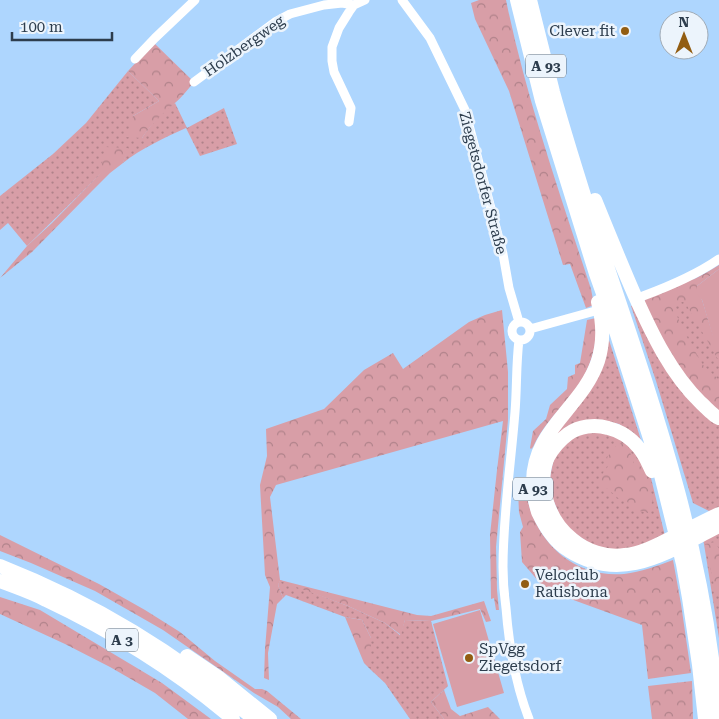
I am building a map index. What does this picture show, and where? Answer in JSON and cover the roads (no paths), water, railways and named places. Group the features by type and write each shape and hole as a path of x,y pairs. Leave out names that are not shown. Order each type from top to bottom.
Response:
{"highway":[{"name":"A 93","path":"517,0 547,119 658,467 702,596 709,636 718,719"},
{"name":"A 93","path":"530,0 564,131 660,429 674,511"},
{"path":"564,131 576,150 617,254 660,347 682,382 698,400 719,418"},
{"name":"A 93","path":"596,274 603,337 598,361 587,385 542,442 534,467 533,487 536,503 543,521 554,538 579,557 593,562 617,566 649,560 719,526"},
{"name":"A 93","path":"674,511 660,498 655,476 642,452 628,437 617,430 603,426 592,426 572,431 555,446 548,457 544,483 545,496 550,512 566,534 577,544 592,551 607,555 623,556 636,553 652,548 719,514"},
{"name":"A 93","path":"689,562 689,598 705,719"},
{"name":"A 3","path":"0,566 73,598 149,640 223,693 254,719"},
{"name":"A 3","path":"0,581 45,599 120,638 196,689 233,719"},
{"name":"A 3","path":"149,640 189,657 218,677 270,719"},
{"name":"A 93","path":"717,698 719,676"},
{"name":"A 3","path":"240,694 277,719"}],"street":[{"path":"136,59 195,0"},
{"path":"349,122 351,108 334,72 332,47 339,28 354,5 366,0"},
{"name":"Ziegetsdorfer Straße","path":"402,0 430,38 465,110 519,322"},
{"name":"Holzbergweg","path":"194,82 274,22 290,14 324,5 354,5"},
{"path":"643,296 685,279 719,259"},
{"path":"530,329 595,311"},
{"path":"519,322 526,323 530,329 529,336 519,340 512,332 513,326 519,322"},
{"path":"519,340 516,410 505,521 503,573 514,672 521,699 529,719"}],"place":[{"name":"Clever fit","path":"625,31"},
{"name":"Veloclub Ratisbona","path":"525,584"},
{"name":"SpVgg Ziegetsdorf","path":"469,658"}]}
